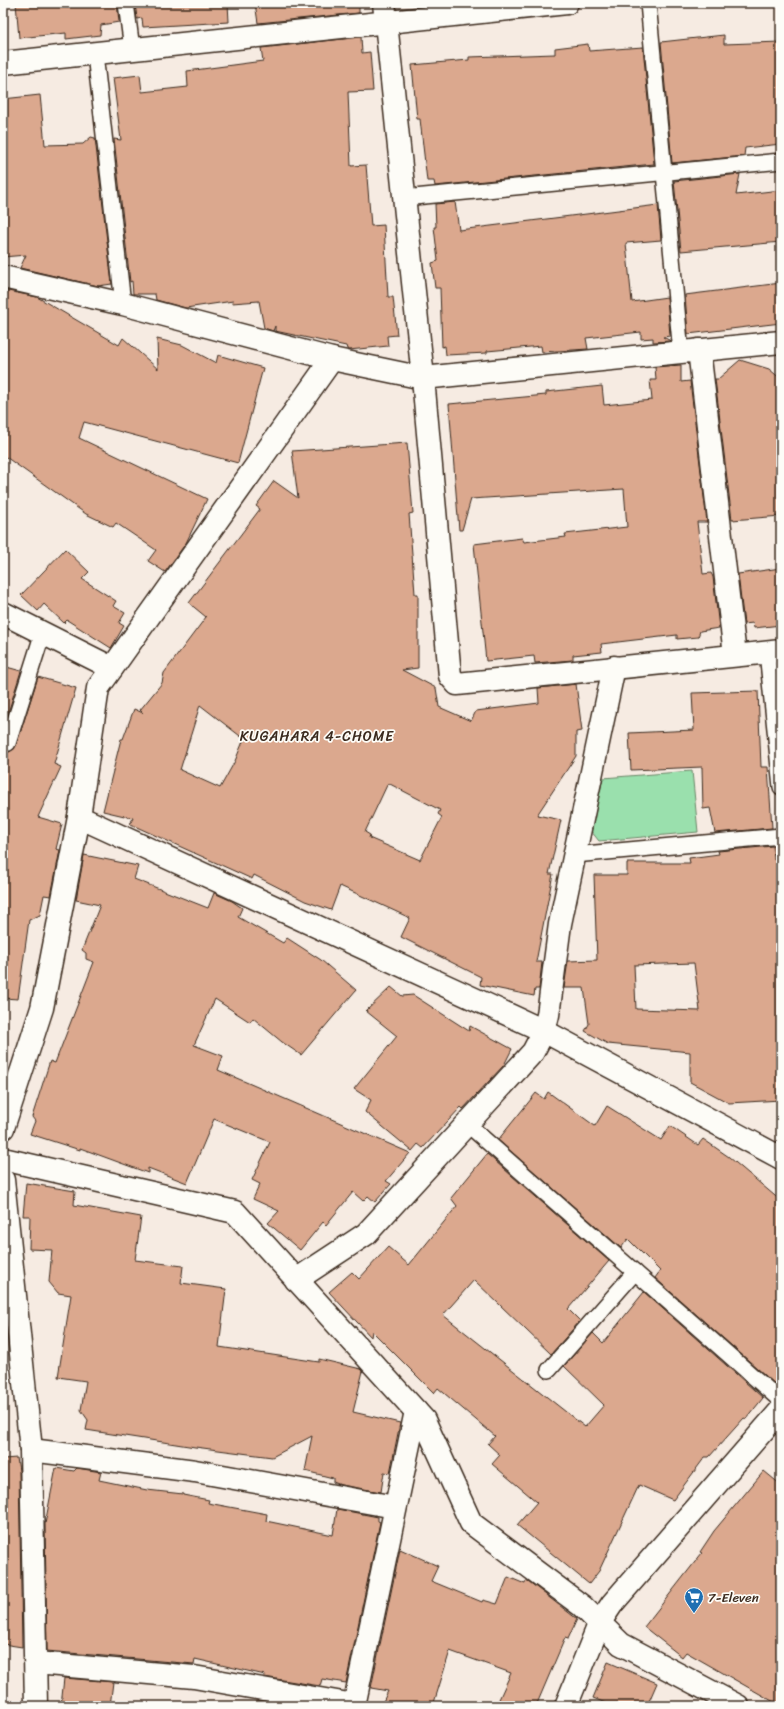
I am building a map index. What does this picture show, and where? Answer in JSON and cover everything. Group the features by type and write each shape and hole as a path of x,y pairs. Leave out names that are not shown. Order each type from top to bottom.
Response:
{"street":[{"path":"3,63 95,54 385,13 567,3"},
{"path":"385,13 422,378 450,676 457,684 774,652"},
{"path":"3,277 123,304 332,359 422,378 781,342"},
{"path":"690,351 735,655"},
{"path":"3,1128 42,1008 78,817 98,688 332,359"},
{"path":"3,613 112,668"},
{"path":"296,1280 366,1234 534,1052 544,1031 548,1015 560,924 614,667"},
{"path":"78,817 544,1031 781,1158"},
{"path":"3,1159 235,1212 424,1420 471,1523 582,1606 621,1644 738,1706"},
{"path":"3,1180 31,1450 36,1706"},
{"path":"36,1664 194,1677 354,1705 416,1411"},
{"path":"566,1706 600,1622 612,1604 779,1413"},
{"path":"31,1450 195,1471 395,1507"}],"lane":[{"path":"126,3 132,49"},
{"path":"648,3 664,172 690,351"},
{"path":"95,54 123,304"},
{"path":"404,198 781,161"},
{"path":"8,743 43,632"},
{"path":"774,652 781,787"},
{"path":"574,855 781,836"},
{"path":"466,1124 635,1272 779,1413"},
{"path":"549,1370 635,1272"}],"green space":[{"path":"692,771 698,832 599,841 591,831 603,778"}],"building":[{"path":"16,3 117,3 119,22 101,25 100,35 66,39 66,33 19,38"},
{"path":"135,3 228,3 229,22 143,27 142,18 137,19"},
{"path":"255,3 359,3 359,13 258,23"},
{"path":"724,35 724,44 781,42 781,144 745,148 744,156 672,163 661,42"},
{"path":"361,37 362,53 370,52 373,91 348,92 351,166 366,165 371,226 384,225 388,297 393,297 397,335 387,336 388,346 349,350 346,346 275,331 275,326 273,331 264,328 259,301 232,303 233,301 186,308 156,300 155,294 133,294 132,281 130,282 114,139 121,140 113,78 140,75 142,92 188,87 187,71 263,61 261,48"},
{"path":"588,44 589,51 643,47 654,164 435,186 434,181 427,181 420,119 417,119 412,65 469,60 469,57 555,54 555,48"},
{"path":"40,95 45,145 83,144 91,137 95,138 112,284 98,286 20,268 26,255 3,257 3,99"},
{"path":"740,174 736,195 781,190 781,242 681,251 674,181"},
{"path":"455,202 459,230 658,205 661,240 626,243 632,302 667,297 670,336 663,337 671,341 653,342 653,338 641,339 641,332 586,338 588,349 542,352 541,346 487,351 487,353 446,355 445,346 442,347 440,288 435,288 432,263 438,261 434,227 436,227 435,204"},
{"path":"781,283 781,323 688,334 685,295"},
{"path":"8,291 37,297 119,345 123,338 158,369 157,339 182,345 216,363 218,355 263,368 238,463 84,422 79,438 207,499 186,543 165,572 148,561 156,550 116,523 113,527 86,514 3,455 3,301"},
{"path":"740,360 769,369 781,379 781,516 732,520 715,379 718,379"},
{"path":"681,365 681,382 690,381 707,522 697,522 703,574 711,573 713,577 719,628 700,631 698,637 677,639 677,635 601,644 602,652 573,655 573,660 535,663 534,656 486,661 474,544 522,538 524,542 566,537 565,534 627,527 624,489 471,499 462,530 459,530 449,404 546,395 546,392 602,386 604,405 652,400 650,380 656,380 655,367"},
{"path":"407,443 413,513 409,514 415,594 418,594 418,668 402,670 436,688 439,707 471,721 476,711 539,703 538,688 576,684 582,731 576,732 576,756 537,815 561,820 549,874 553,874 536,962 542,962 539,989 535,989 534,996 480,985 481,977 401,937 410,918 340,886 331,910 305,901 254,875 252,879 130,824 133,818 103,811 121,739 123,739 134,709 143,713 140,710 162,683 164,673 206,617 189,603 260,509 256,506 274,481 298,498 292,451","holes":["200,705 244,739 235,761 220,788 180,770","388,783 440,810 438,814 442,817 420,860 369,838 370,835 365,832"]},
{"path":"65,549 89,572 82,579 116,601 113,606 125,613 119,623 124,626 111,648 67,620 64,623 44,604 38,611 21,595"},
{"path":"781,568 781,625 754,628 753,623 744,624 738,574"},
{"path":"3,666 21,671 3,729"},
{"path":"38,677 76,688 54,764 61,767 38,817 62,824 56,849 60,850 51,896 44,895 40,915 29,920 18,999 3,998 3,750 10,752 16,746"},
{"path":"758,691 761,767 768,767 772,828 715,833 710,808 703,809 702,767 631,770 629,733 694,730 692,693"},
{"path":"773,846 774,860 781,859 781,1100 729,1103 690,1082 690,1052 608,1044 585,1031 589,1024 584,988 564,988 568,961 597,960 594,875 627,875 627,863 690,863 689,858 719,854 718,851","holes":["694,963 700,1011 636,1009 634,965"]},
{"path":"84,855 138,866 134,879 208,908 214,893 232,901 242,908 238,917 283,943 287,938 321,960 356,990 301,1055 282,1042 253,1018 250,1022 215,999 194,1045 223,1056 218,1070 410,1153 386,1181 391,1184 375,1202 368,1196 363,1201 353,1192 326,1225 323,1222 300,1250 268,1223 279,1211 253,1199 260,1184 252,1180 270,1142 214,1119 187,1183 148,1168 148,1173 80,1148 80,1150 30,1134 35,1121 32,1117 50,1061 55,1063 94,962 86,959 86,953 82,950 100,905 76,900"},
{"path":"391,987 402,996 413,995 469,1031 470,1026 512,1049 504,1065 463,1109 461,1107 423,1148 418,1144 412,1151 365,1112 371,1100 354,1089 397,1036 366,1011"},
{"path":"548,1092 595,1126 607,1106 661,1140 670,1126 698,1145 703,1139 729,1157 781,1201 781,1376 775,1384 655,1278 660,1271 628,1239 621,1248 498,1140 536,1093 544,1099"},
{"path":"487,1154 609,1261 568,1309 580,1321 551,1354 474,1280 443,1315 585,1427 604,1405 564,1366 593,1333 603,1343 644,1292 763,1398 746,1419 744,1418 709,1457 705,1457 673,1500 639,1485 599,1571 589,1584 517,1525 537,1502 492,1464 500,1455 488,1444 495,1436 438,1388 434,1393 372,1331 371,1337 329,1292 352,1272 359,1279 388,1247 409,1265 457,1206 451,1198"},
{"path":"26,1183 75,1191 74,1205 141,1217 135,1260 183,1266 181,1283 226,1289 219,1347 319,1362 319,1359 361,1369 363,1371 353,1412 400,1423 390,1473 384,1472 381,1492 341,1485 333,1482 333,1478 305,1471 312,1436 272,1457 86,1430 88,1420 81,1410 86,1381 58,1377 71,1295 58,1293 49,1282 52,1250 29,1249 30,1216 23,1216"},
{"path":"17,1458 19,1471 22,1647 3,1644 3,1459"},
{"path":"56,1468 74,1471 77,1468 101,1472 99,1480 147,1490 183,1494 209,1500 208,1503 267,1514 266,1521 333,1535 337,1509 378,1517 378,1521 380,1522 346,1683 322,1679 320,1686 264,1677 265,1675 195,1659 194,1664 47,1651 45,1524"},
{"path":"764,1471 781,1485 781,1706 686,1652 682,1657 644,1627 702,1553 700,1552 714,1531"},
{"path":"400,1549 438,1566 431,1581 482,1602 483,1600 497,1604 508,1577 525,1584 526,1581 528,1581 577,1619 568,1639 565,1638 536,1706 496,1706 511,1673 450,1651 433,1706 381,1706 388,1691 371,1688"},
{"path":"608,1662 657,1683 647,1706 613,1706 593,1698"},
{"path":"64,1678 113,1682 110,1706 61,1706"}],"place":[{"name":"7-Eleven","path":"694,1614"}],"district":[{"name":"KUGAHARA 4-CHOME","path":"317,736"}]}
